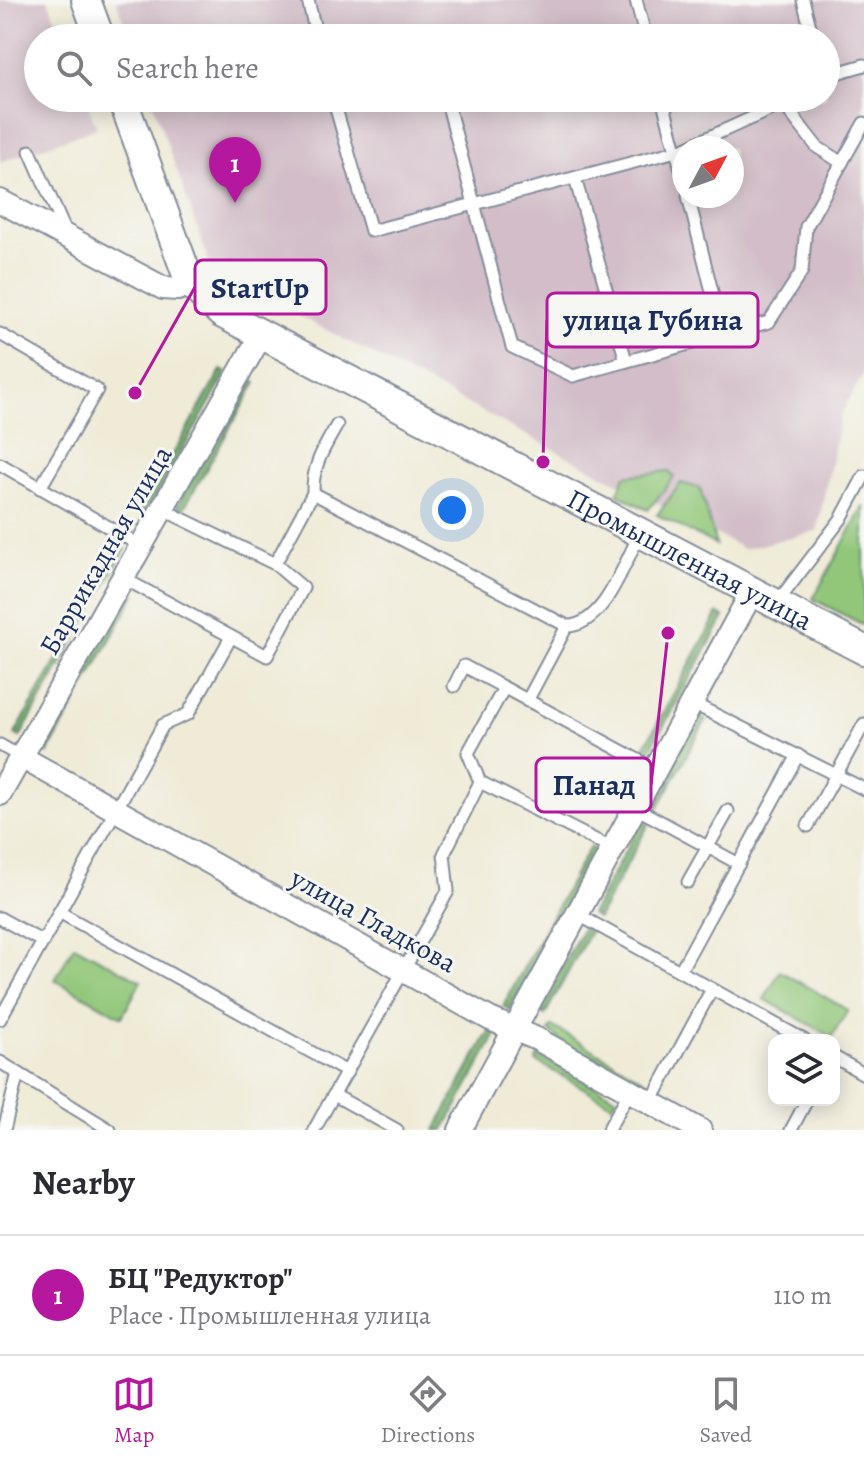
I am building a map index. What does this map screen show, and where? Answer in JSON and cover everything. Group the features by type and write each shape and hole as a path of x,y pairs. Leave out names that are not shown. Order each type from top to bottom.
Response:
{"street":[{"path":"86,0 95,24"},
{"name":"Промышленная улица","path":"127,112 190,283 221,313 864,650"},
{"path":"0,201 163,288 178,289 190,283"},
{"name":"Баррикадная улица","path":"0,794 261,335"},
{"path":"460,1130 692,703 764,598"},
{"name":"улица Гладкова","path":"21,757 405,972 651,1102 691,1128"}],"lane":[{"path":"308,0 314,24"},
{"path":"636,0 642,24"},
{"path":"803,0 809,24"},
{"path":"840,72 864,65"},
{"path":"337,112 371,231 672,152"},
{"path":"450,112 512,347 573,376 769,322 802,271 806,227 864,123"},
{"path":"667,112 677,136"},
{"path":"713,136 771,112"},
{"path":"790,112 817,147 842,163"},
{"path":"30,151 68,238"},
{"path":"575,178 626,361"},
{"path":"691,208 723,335"},
{"path":"0,334 97,390 40,488"},
{"path":"275,564 313,493 315,466 337,425"},
{"path":"0,464 141,546"},
{"path":"764,598 841,519 864,476"},
{"path":"313,493 567,626 582,626 596,616 640,533"},
{"path":"123,578 267,656 303,588 275,564 162,509"},
{"path":"527,701 567,626"},
{"path":"0,1019 163,725 188,714 231,637"},
{"path":"454,686 464,666 655,769"},
{"path":"504,688 468,753 480,782 613,849"},
{"path":"692,703 864,789"},
{"path":"808,826 864,724"},
{"path":"0,745 21,757"},
{"path":"680,971 798,755"},
{"path":"573,774 739,864"},
{"path":"314,1130 448,891 444,854 480,782"},
{"path":"688,882 728,811"},
{"path":"59,912 347,1072"},
{"path":"577,914 793,1034"},
{"path":"0,918 43,942"},
{"path":"651,1102 712,989"},
{"path":"840,1060 864,1074"},
{"path":"0,1062 110,1130"},
{"path":"4,1130 18,1073"},
{"path":"608,1130 630,1091"},
{"path":"334,1095 397,1130"},
{"path":"791,1130 804,1106"}],"shaded area":[{"path":"0,0 48,0 57,24 24,24 24,112 91,112 97,128 0,162"},
{"path":"116,0 864,0 864,373 841,414 817,531 744,549 212,270 156,112 840,112 840,24 124,24"}],"green space":[{"path":"221,370 227,373 144,517 139,514"},
{"path":"250,378 256,382 183,510 176,507"},
{"path":"668,471 674,477 648,510 617,494 625,476"},
{"path":"681,483 700,488 716,545 657,515"},
{"path":"864,505 864,625 813,599"},
{"path":"121,546 126,549 20,737 15,734"},
{"path":"130,590 136,593 48,753 44,747"},
{"path":"718,613 724,617 647,756 641,753"},
{"path":"699,716 706,720 657,810 650,806"},
{"path":"642,820 649,824 598,918 591,914"},
{"path":"590,846 597,850 510,1010 503,1006"},
{"path":"584,926 591,930 545,1015 541,1013 542,1003"},
{"path":"74,945 141,981 122,1017 55,980"},
{"path":"780,971 848,1010 834,1034 827,1034 764,999"},
{"path":"552,1026 653,1085 649,1090 560,1040 549,1031"},
{"path":"490,1029 497,1033 444,1130 435,1130"},
{"path":"538,1056 617,1098 613,1105 536,1061"}],"place":[{"name":"БЦ \"Редуктор\"","path":"235,203"},
{"name":"StartUp","path":"135,393"},
{"name":"улица Губина","path":"543,462"},
{"name":"Панад","path":"668,633"}]}
